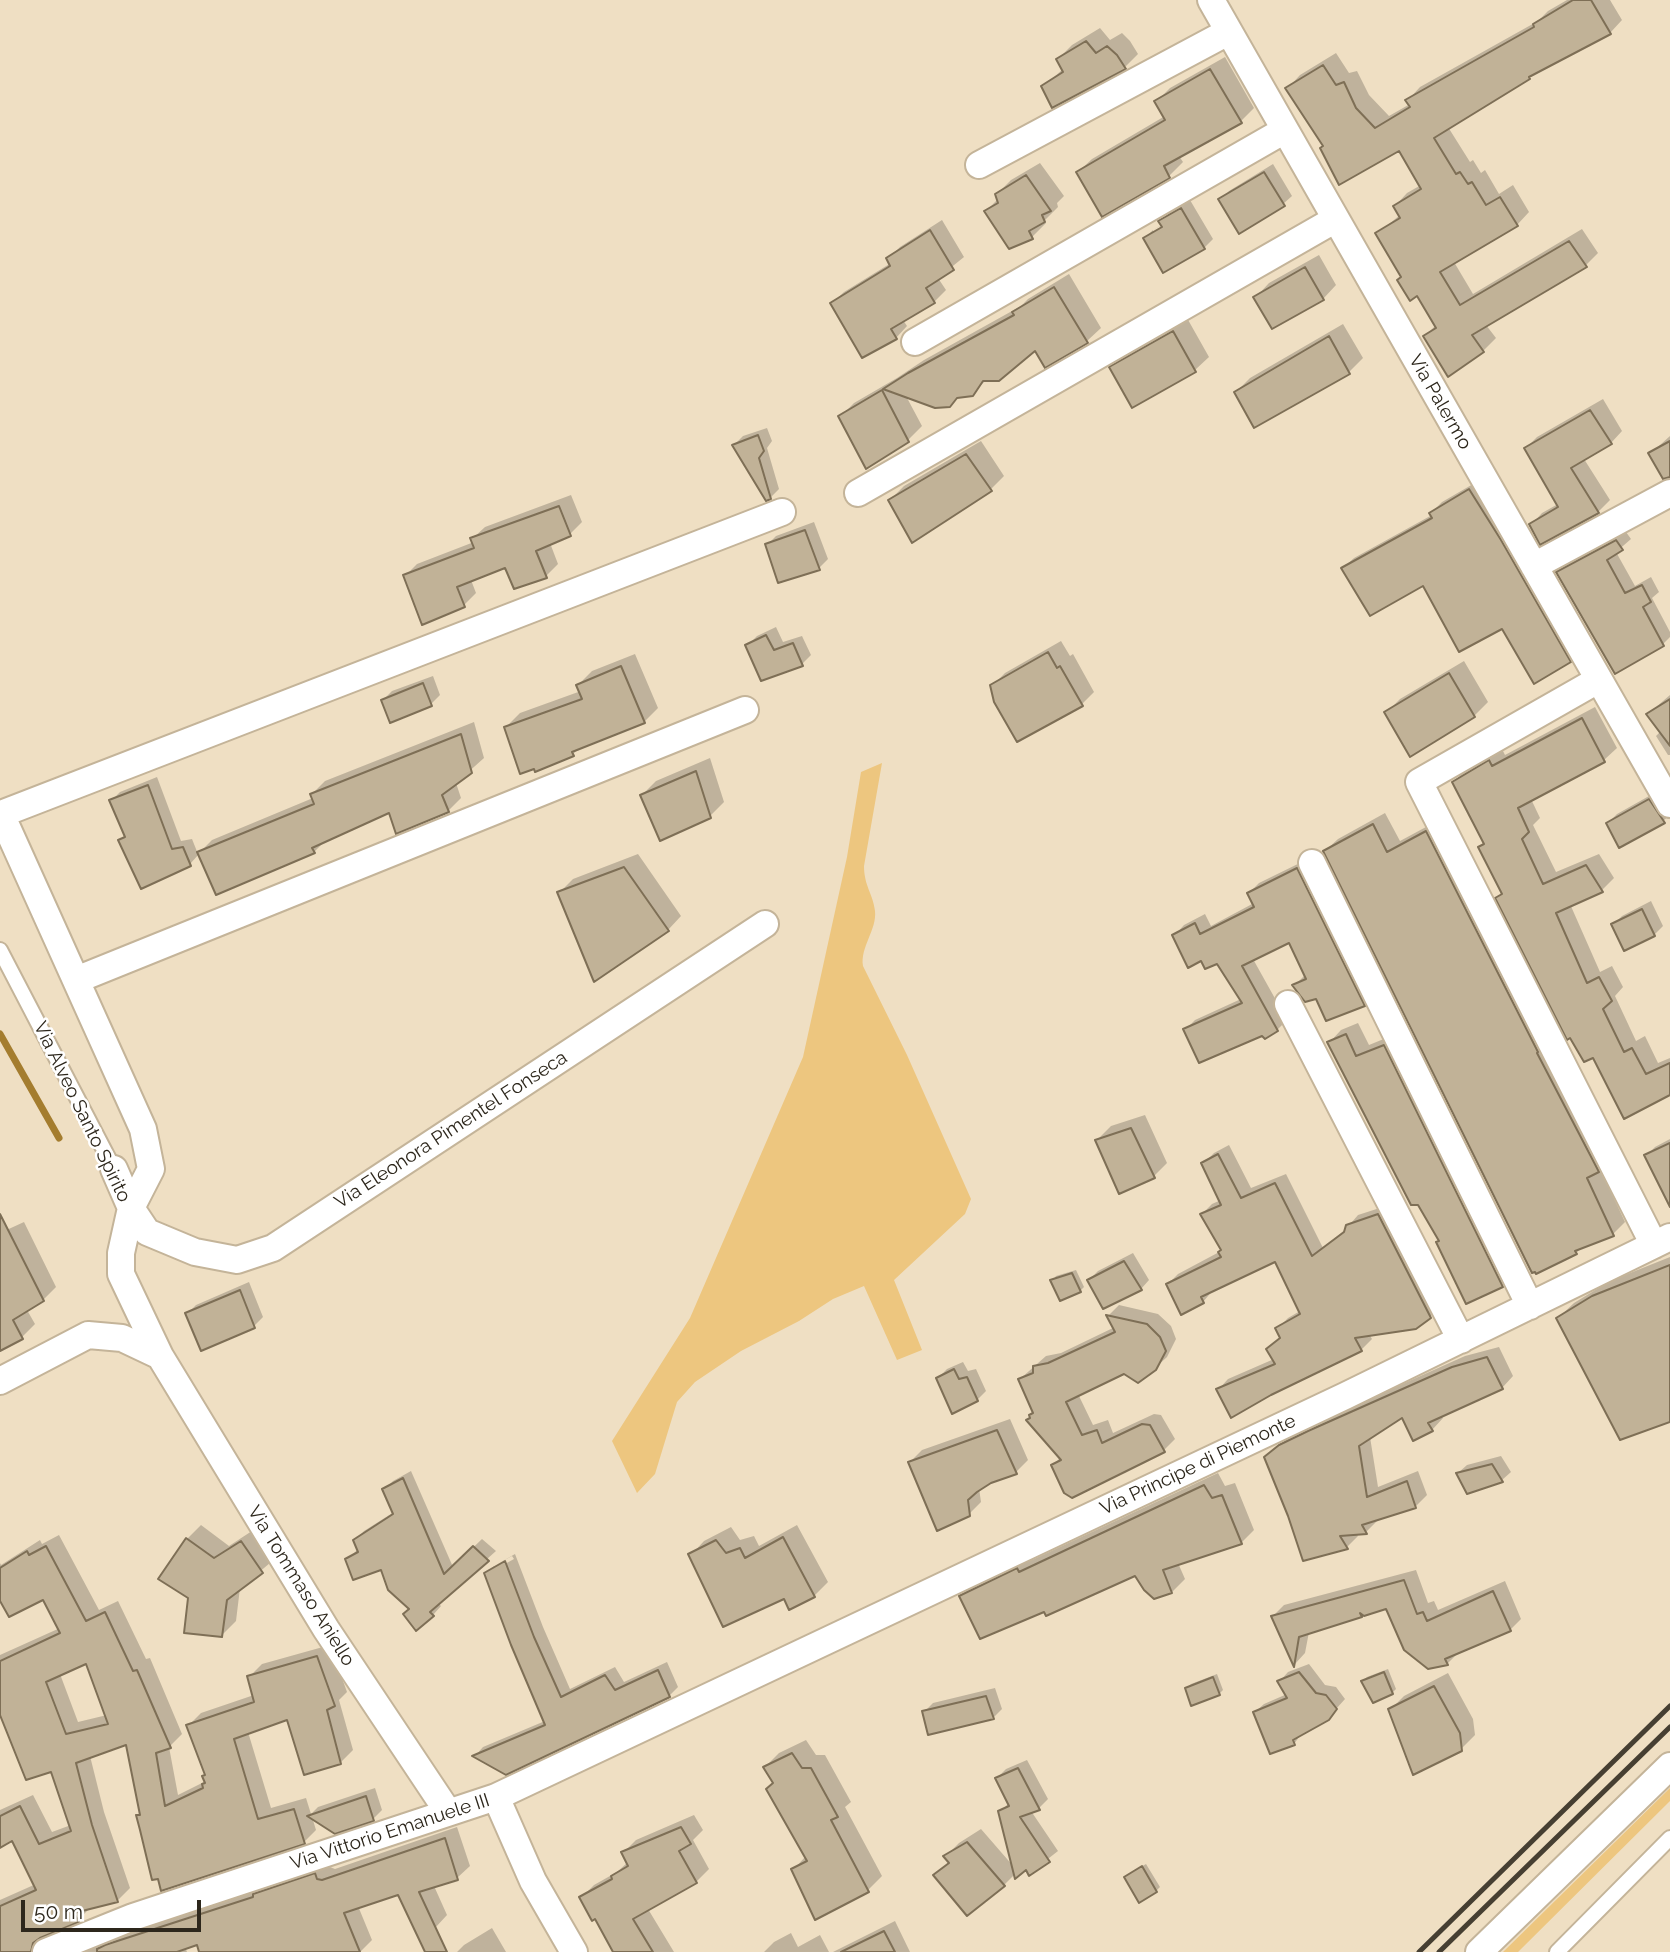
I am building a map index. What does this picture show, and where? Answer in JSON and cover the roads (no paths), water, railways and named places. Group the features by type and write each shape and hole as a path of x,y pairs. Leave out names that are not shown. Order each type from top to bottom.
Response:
{"street":[{"name":"Via Palermo","path":"1211,0 1670,804"},
{"path":"979,165 1228,32"},
{"path":"915,342 1284,130"},
{"path":"858,493 1335,219"},
{"path":"1534,566 1670,493"},
{"path":"131,1208 151,1169 143,1129 1,814 782,512"},
{"path":"1598,680 1419,782 1662,1241"},
{"path":"76,980 745,710"},
{"path":"1312,863 1530,1306"},
{"name":"Via Eleonora Pimentel Fonseca","path":"131,1208 147,1232 195,1252 237,1260 273,1248 765,924"},
{"path":"1288,1004 1461,1340"},
{"name":"Via Alveo Santo Spirito","path":"114,1169 131,1208 121,1253 121,1274 160,1356"},
{"name":"Via Principe di Piemonte","path":"724,1689 1461,1340 1662,1241"},
{"path":"0,1381 88,1335 122,1338 160,1356"},
{"name":"Via Tommaso Aniello","path":"160,1356 326,1629 448,1812"},
{"name":"Via Vittorio Emanuele III","path":"47,1952 133,1917 496,1797 724,1689"},
{"path":"1479,1952 1670,1766"},
{"path":"496,1797 533,1881 574,1952"}],"lane":[{"name":"Via Alveo Santo Spirito","path":"0,950 114,1169"},
{"path":"1557,1952 1670,1838"}],"waterway":[{"path":"0,1034 59,1138"}],"railway":[{"path":"1419,1952 1670,1706"},
{"path":"1439,1952 1670,1727"}]}
